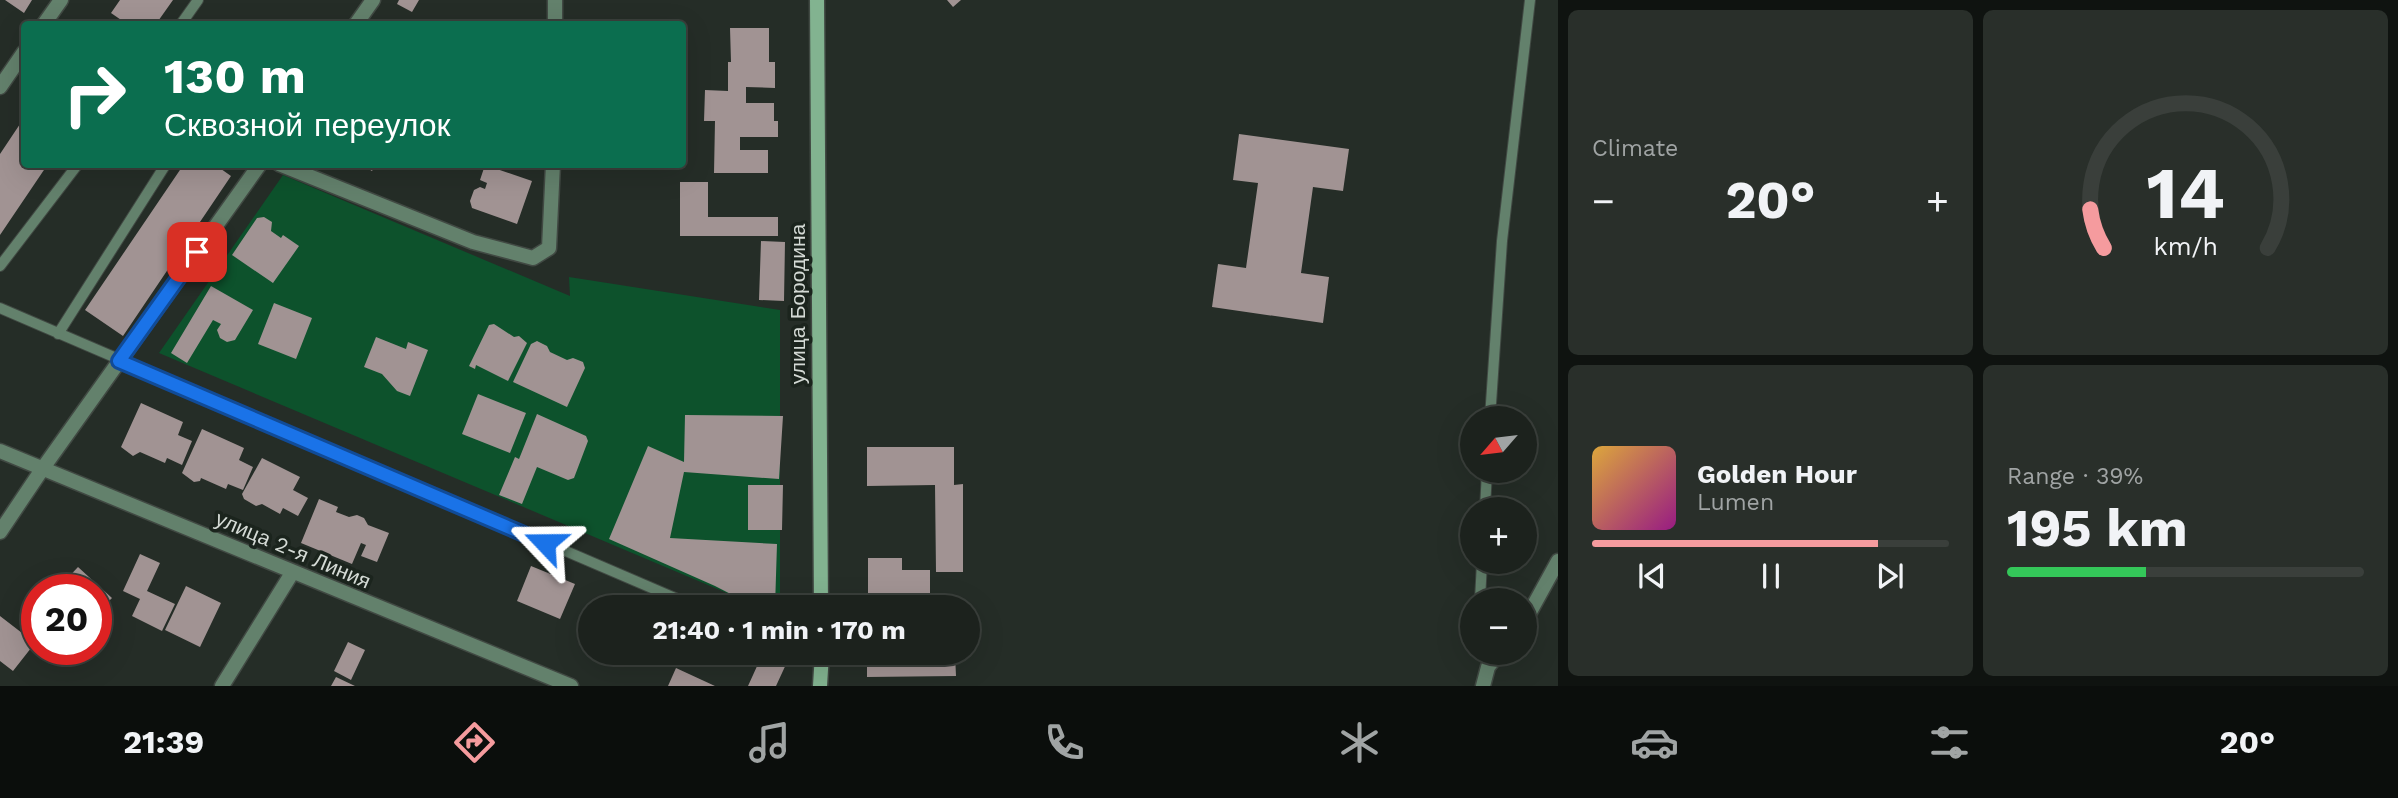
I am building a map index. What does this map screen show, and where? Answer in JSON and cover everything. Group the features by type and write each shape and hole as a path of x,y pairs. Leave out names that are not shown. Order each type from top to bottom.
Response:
{"street":[{"path":"46,21 61,0"},
{"path":"358,21 373,0"},
{"path":"555,0 555,21"},
{"name":"улица Бородина","path":"817,0 821,595"},
{"path":"0,88 21,56"},
{"path":"0,532 257,168"},
{"path":"289,168 473,242 533,258 550,248 553,168"},
{"name":"улица 2-я Линия","path":"0,451 571,686"},
{"path":"1537,599 1558,561"},
{"path":"222,686 292,573"},
{"path":"820,686 821,665"},
{"path":"1483,686 1485,665"}],"lane":[{"path":"183,21 198,0"},
{"path":"1491,406 1502,241 1530,0"},
{"path":"0,265 75,168"},
{"path":"58,334 163,168"},
{"path":"0,309 668,595"}],"green space":[{"path":"283,175 570,296 569,277 780,310 780,595 732,595 159,353"}],"building":[{"path":"5,0 32,0 24,13"},
{"path":"120,0 173,0 158,21 123,21 111,13"},
{"path":"399,0 419,0 412,12 397,4"},
{"path":"947,0 961,0 953,7"},
{"path":"730,28 769,28 769,62 775,62 775,88 746,87 746,103 774,103 774,121 778,121 778,137 740,137 740,150 768,150 768,173 714,173 715,121 704,121 705,90 728,91"},
{"path":"21,122 21,168 45,168 0,235 0,154"},
{"path":"1239,134 1349,149 1343,191 1313,187 1301,273 1329,277 1323,323 1212,307 1218,264 1246,268 1258,183 1233,180"},
{"path":"181,168 220,168 231,176 123,336 85,310"},
{"path":"484,168 494,168 532,181 517,224 472,208 470,201 474,190 480,187 485,189 487,183 480,180"},
{"path":"680,182 708,182 708,217 778,217 778,236 680,236"},
{"path":"264,217 272,222 271,231 281,238 283,235 299,246 273,283 232,255 257,218"},
{"path":"761,241 785,242 784,301 759,300"},
{"path":"211,286 253,310 235,340 227,342 220,338 217,330 221,324 213,320 187,363 171,353"},
{"path":"274,303 312,318 296,359 258,344"},
{"path":"494,324 527,343 508,381 476,365 475,369 469,366 489,325"},
{"path":"376,337 406,349 408,342 428,350 410,396 397,391 382,374 364,367"},
{"path":"537,341 547,346 550,352 567,360 573,358 583,362 585,368 567,407 513,382 531,344"},
{"path":"478,394 526,413 510,453 462,434"},
{"path":"141,403 183,422 178,435 192,441 182,465 167,458 165,463 140,452 133,456 121,447"},
{"path":"537,414 586,436 588,441 574,478 568,480 537,467 522,504 499,495 515,457 519,459"},
{"path":"685,415 783,416 779,479 684,472 670,538 777,544 775,595 733,595 609,539 648,446 684,462"},
{"path":"202,429 244,448 239,460 253,467 243,490 228,484 226,489 201,478 200,481 194,482 182,473"},
{"path":"867,447 954,447 954,485 963,484 963,572 936,572 935,485 867,486"},
{"path":"262,458 300,477 293,490 308,498 298,516 283,508 280,514 262,504 256,506 244,499 242,494"},
{"path":"748,485 783,485 782,530 748,530"},
{"path":"319,499 338,507 336,512 349,517 357,515 364,518 368,525 389,533 377,562 361,556 366,545 361,543 352,564 301,543"},
{"path":"140,554 160,563 147,591 175,604 162,631 132,616 140,599 123,591"},
{"path":"868,558 902,558 902,570 930,570 930,595 868,595"},
{"path":"531,566 575,584 560,619 517,601"},
{"path":"78,567 86,574 71,574"},
{"path":"186,586 221,603 200,647 165,630"},
{"path":"0,616 21,632 21,661 13,671 0,661"},
{"path":"348,642 365,650 351,680 334,671"},
{"path":"758,665 786,665 776,686 748,686"},
{"path":"867,665 956,665 956,676 867,677"},
{"path":"676,668 715,686 668,686"},
{"path":"336,677 355,686 331,686"}],"route":[{"path":"197,252 119,361 545,543"}]}
